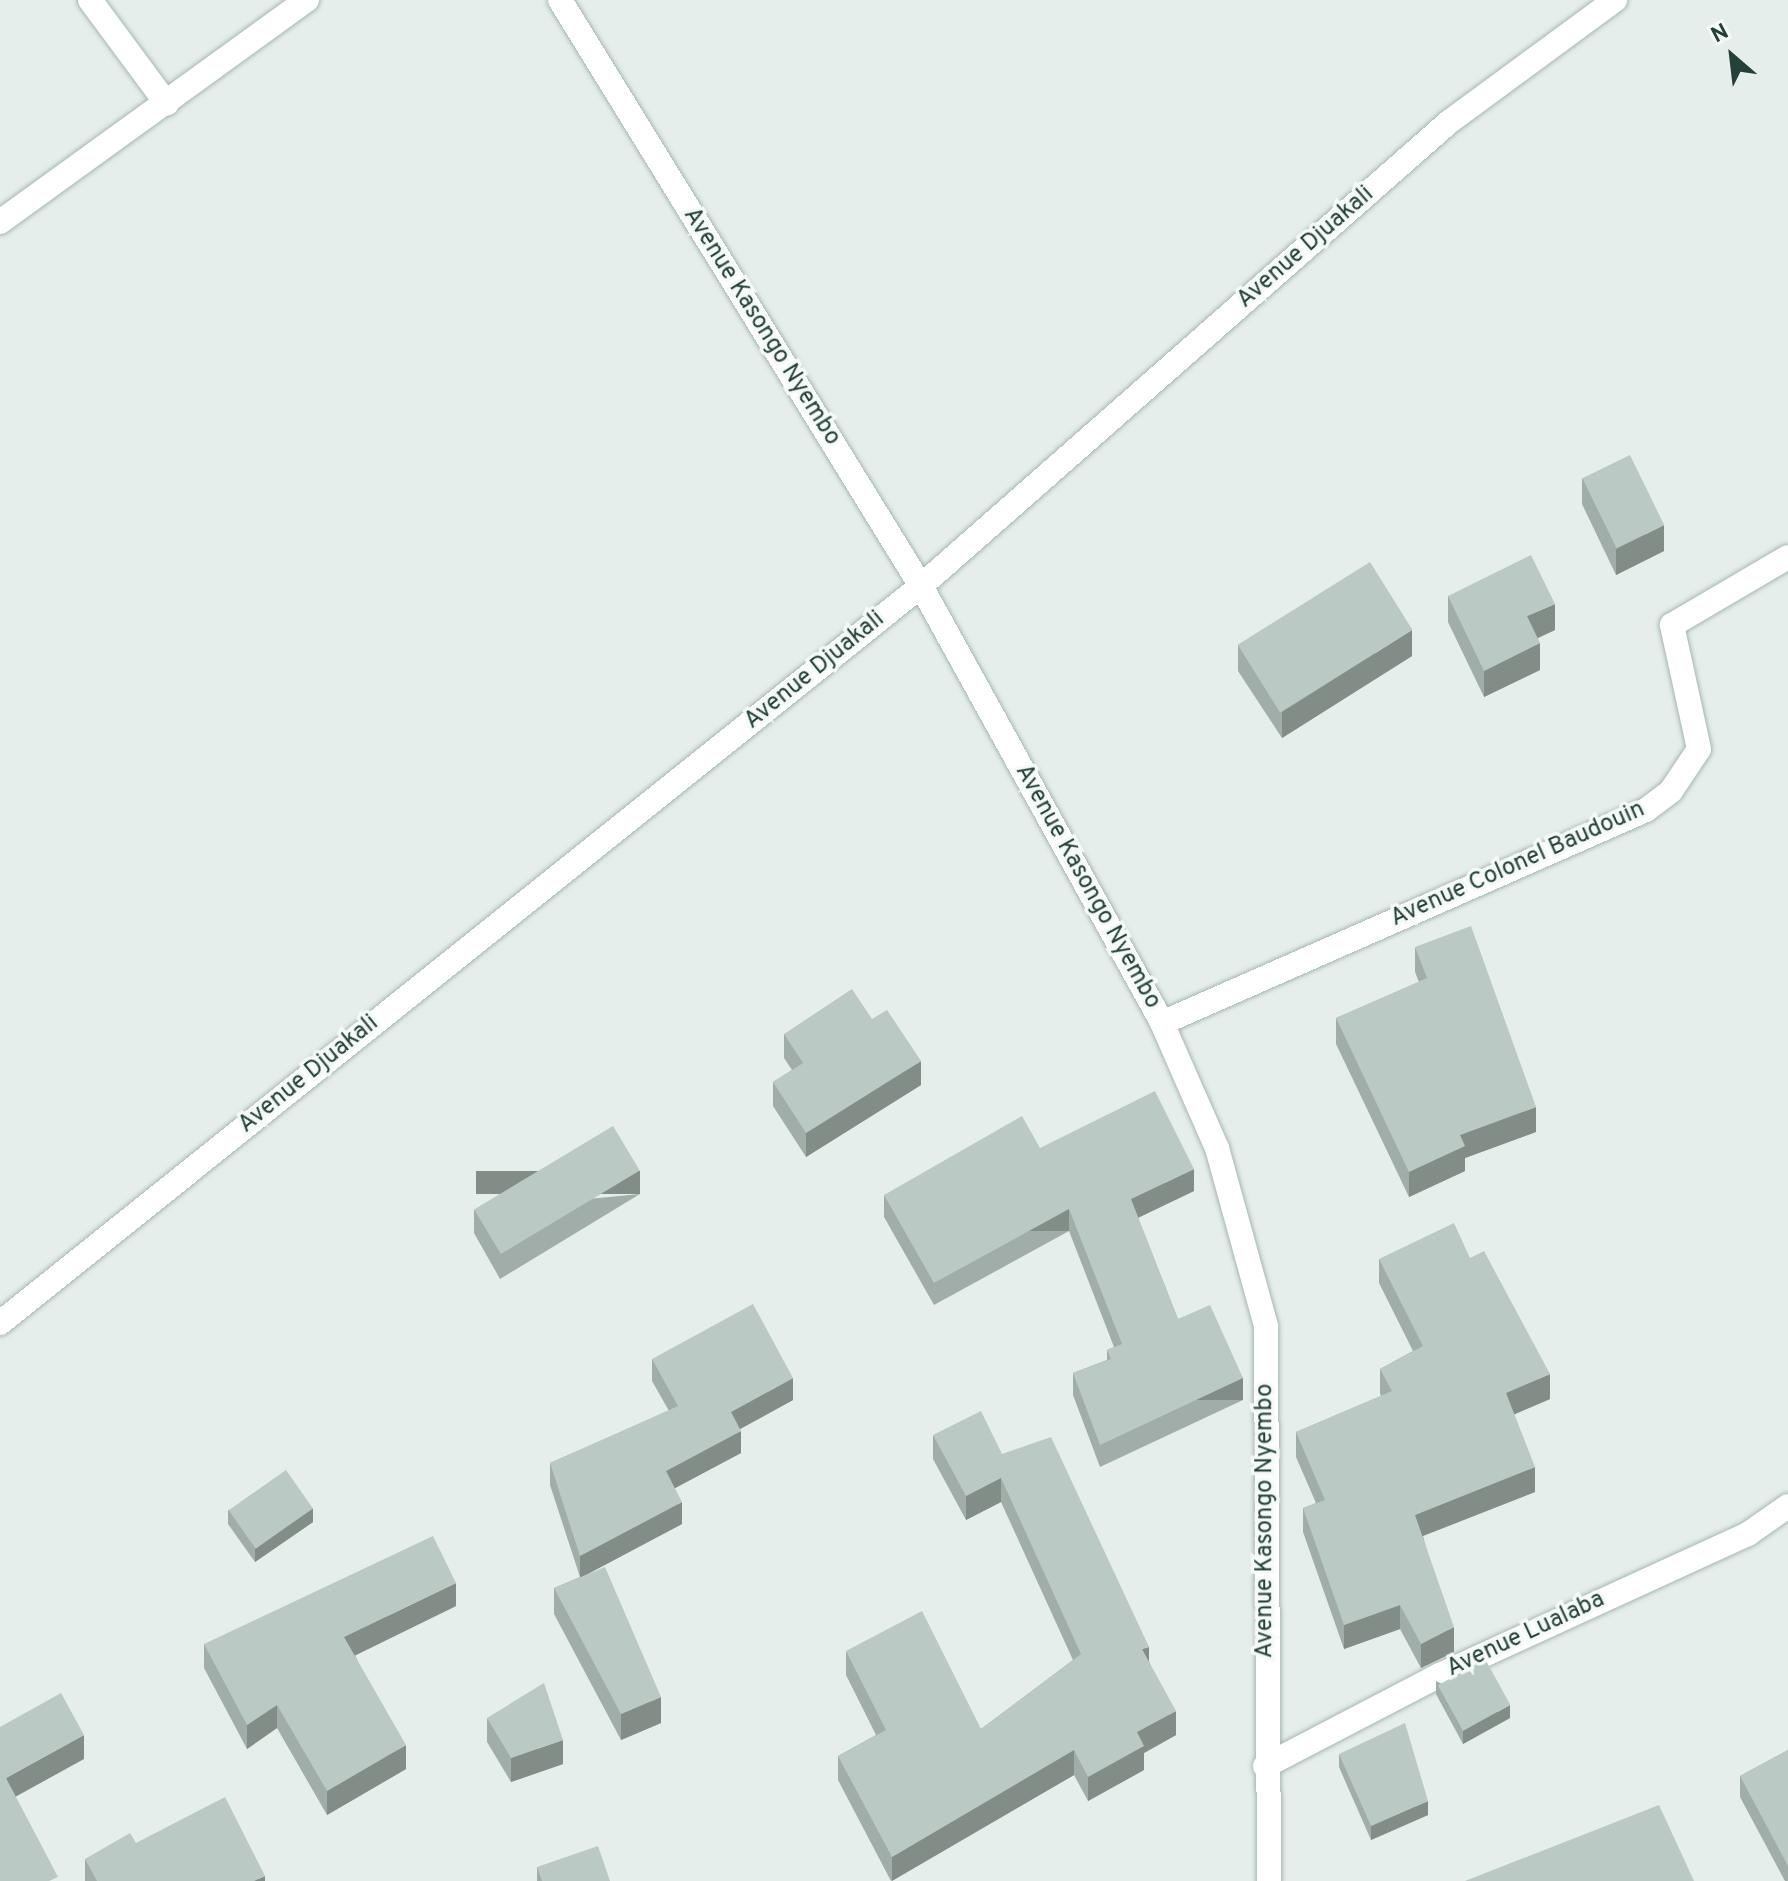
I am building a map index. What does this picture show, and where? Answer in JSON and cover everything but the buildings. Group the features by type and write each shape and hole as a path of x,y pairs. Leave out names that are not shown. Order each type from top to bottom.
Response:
{"street":[{"path":"90,0 167,104"},
{"path":"0,222 307,0"},
{"name":"Avenue Kasongo Nyembo","path":"560,0 921,586 1162,1023 1217,1148 1266,1326 1265,1766 1269,1881"},
{"name":"Avenue Djuakali","path":"0,1323 921,586 1449,122 1615,0"},
{"name":"Avenue Colonel Baudouin","path":"1162,1023 1646,810 1671,791 1699,749 1672,625 1788,557"},
{"name":"Avenue Lualaba","path":"1265,1766 1440,1675 1748,1534 1788,1506"}]}
